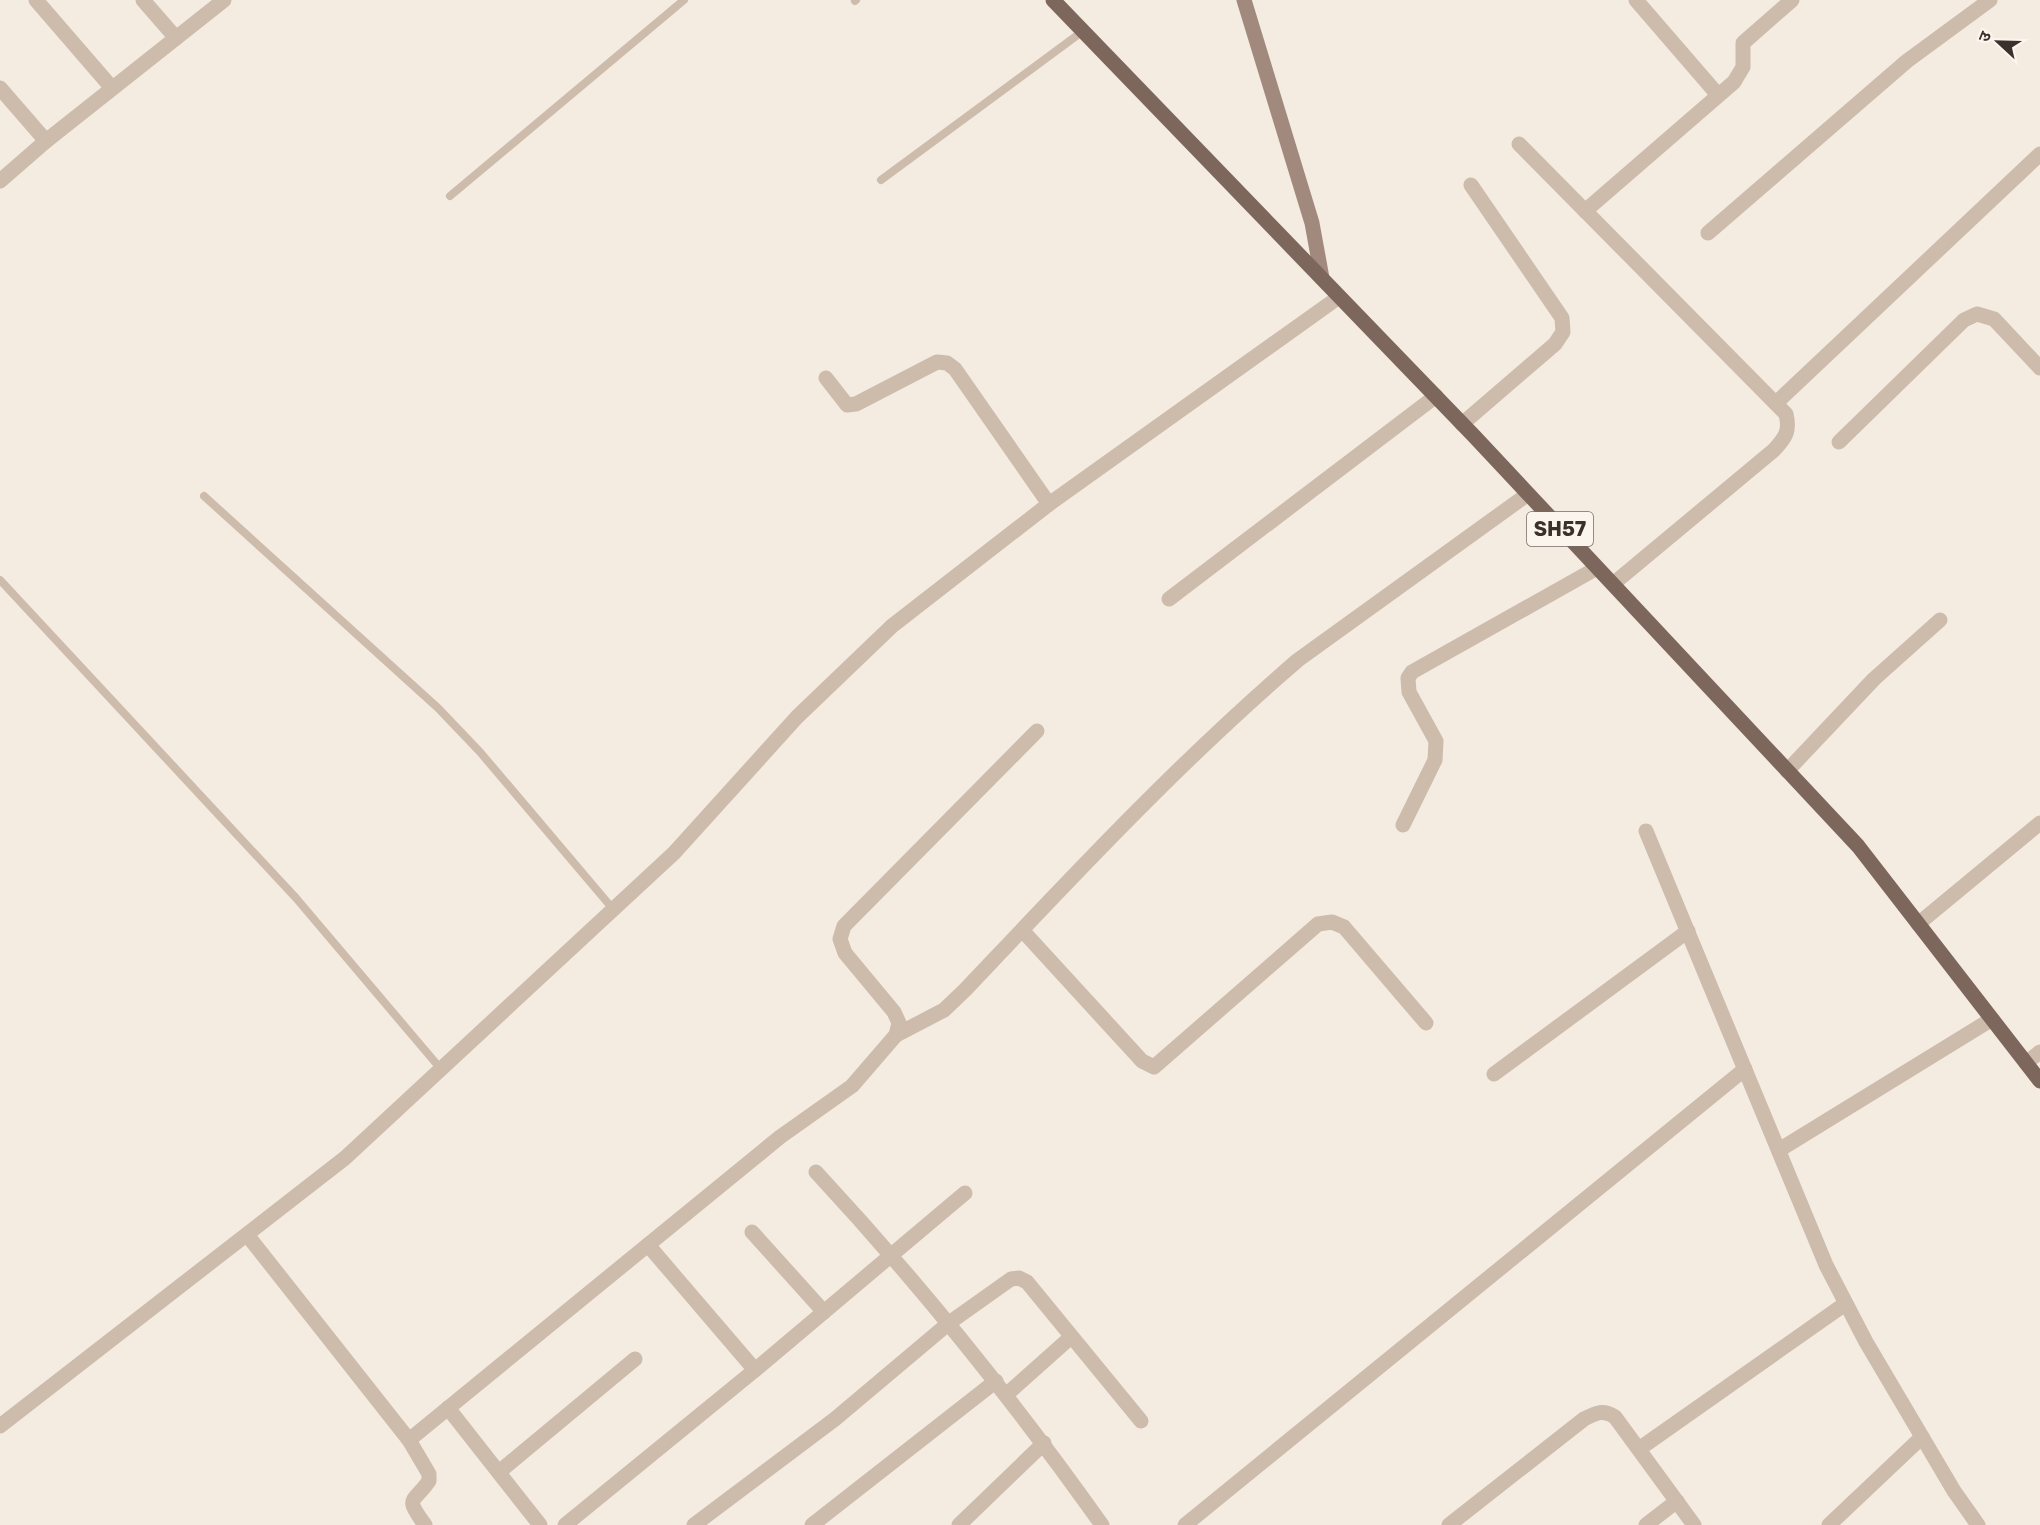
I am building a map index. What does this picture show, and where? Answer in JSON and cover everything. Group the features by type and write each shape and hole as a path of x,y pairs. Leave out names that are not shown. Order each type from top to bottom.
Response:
{"main road":[{"name":"SH57","path":"1053,0 1436,396 1858,846 2040,1081"}],"street":[{"path":"36,0 112,88"},
{"path":"143,0 176,38"},
{"path":"0,181 46,141 224,0"},
{"path":"1244,0 1312,223 1322,278"},
{"path":"1585,211 1740,74 1743,43 1792,0"},
{"path":"1708,233 1907,61 1990,0"},
{"path":"1645,3 1718,95"},
{"path":"0,88 46,141"},
{"path":"1519,144 1776,403 1786,414 1789,428 1786,437 1613,584"},
{"path":"1776,403 2040,154"},
{"path":"1462,424 1555,344 1563,332 1562,318 1471,185"},
{"path":"0,1426 248,1236 345,1158 674,852 797,717 892,626 1049,504 1339,297"},
{"path":"1839,442 1964,320 1977,314 1994,319 2040,368"},
{"path":"826,378 842,401 847,405 856,404 937,362 947,363 955,369 1049,504"},
{"path":"1169,599 1436,396"},
{"path":"409,1440 780,1137 852,1086 896,1035 944,1010 1124,822 1298,660 1528,494"},
{"path":"1403,825 1435,760 1437,750 1436,741 1409,692 1408,678 1412,672 1598,568"},
{"path":"1787,771 1874,679 1940,620"},
{"path":"896,1035 899,1023 894,1012 845,953 840,939 844,926 1037,731"},
{"path":"1917,924 2040,823"},
{"path":"1646,831 1826,1265 1845,1304 1922,1437 1954,1491 1978,1525"},
{"path":"1022,930 1142,1060 1154,1066 1318,924 1332,922 1344,927 1426,1023"},
{"path":"1494,1074 1688,931"},
{"path":"1779,1150 1992,1019"},
{"path":"2026,1063 2040,1052"},
{"path":"1185,1525 1745,1069"},
{"path":"816,1172 892,1255 996,1381 1044,1443 1102,1525"},
{"path":"565,1525 755,1370 965,1193"},
{"path":"752,1232 824,1312"},
{"path":"248,1236 409,1440 429,1474 429,1481 412,1500 413,1508 425,1525"},
{"path":"648,1245 755,1370"},
{"path":"694,1525 835,1419 949,1323 1011,1279 1019,1278 1027,1282 1141,1421"},
{"path":"1638,1449 1845,1304"},
{"path":"1006,1394 1071,1337"},
{"path":"499,1472 634,1359"},
{"path":"812,1525 996,1381"},
{"path":"448,1408 540,1525"},
{"path":"1449,1525 1584,1419 1596,1413 1607,1412 1615,1417 1694,1525"},
{"path":"1829,1525 1922,1437"},
{"path":"959,1525 1044,1443"},
{"path":"1646,1525 1677,1501"}],"lane":[{"path":"450,196 684,0"},
{"path":"881,180 1083,31"},
{"path":"204,496 438,708 480,752 613,909"},
{"path":"0,580 296,898 440,1068"}]}
